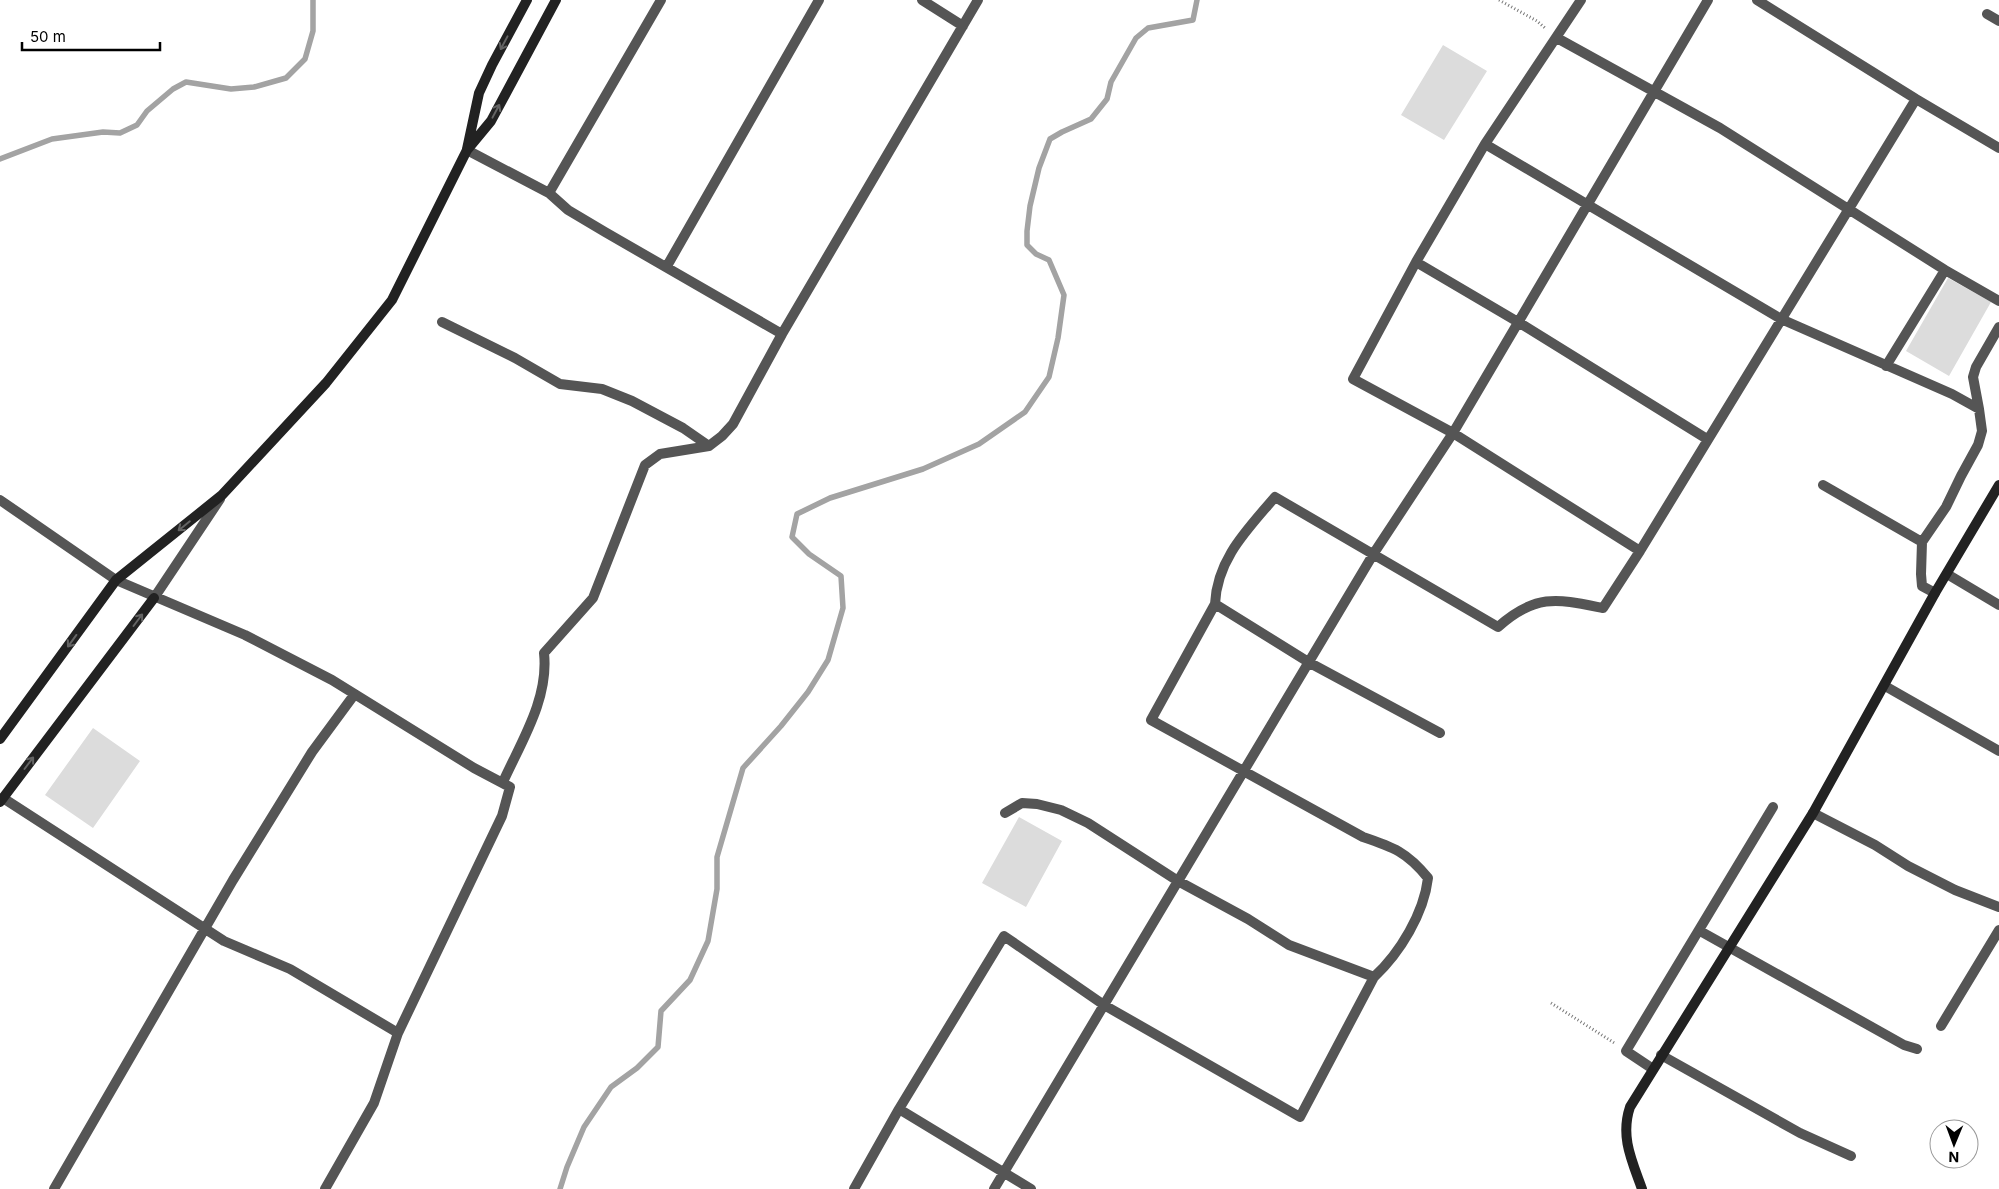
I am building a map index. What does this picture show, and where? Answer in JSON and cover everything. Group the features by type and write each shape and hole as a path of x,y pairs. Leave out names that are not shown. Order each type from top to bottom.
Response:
{"street":[{"path":"467,150 479,93 527,0"},
{"path":"0,739 116,580 222,495 326,383 392,300 467,150 490,121 556,0"},
{"path":"549,193 661,0"},
{"path":"667,266 819,0"},
{"path":"922,0 963,26"},
{"path":"503,782 528,731 544,684 546,669 544,653 593,598 645,465 660,454 709,446 733,424 782,334 978,0"},
{"path":"1581,0 1485,144 1416,262 1353,379 1453,433 1640,552"},
{"path":"994,1189 1374,553 1453,433 1586,204 1708,0"},
{"path":"1757,0 1916,99 1999,148"},
{"path":"1987,14 1999,21"},
{"path":"1557,38 1720,128 1945,270 1999,301"},
{"path":"854,1189 899,1109 1004,936 1104,1005 1300,1117 1374,977 1389,964 1401,946 1426,891 1428,878 1418,865 1396,848 1363,837 1151,720 1215,604 1216,587 1223,564 1245,533 1275,497 1498,627 1518,612 1545,600 1559,600 1603,608 1640,552 1707,439 1916,99"},
{"path":"1485,144 1781,319 1944,390 1979,409"},
{"path":"467,150 549,193 568,210 782,334"},
{"path":"1416,262 1518,322 1707,439"},
{"path":"1886,366 1945,270"},
{"path":"442,322 516,358 560,384 602,389 632,400 683,428 709,446"},
{"path":"1935,593 1922,586 1920,574 1922,542 1946,507 1978,445 1982,431 1973,377 1976,367 1999,327"},
{"path":"1823,485 1922,542"},
{"path":"1642,1189 1626,1137 1625,1122 1630,1107 1812,813 1885,686 1935,593 1999,485"},
{"path":"222,495 154,598 2,800 224,941 290,969 398,1033"},
{"path":"0,500 116,580 154,598 245,635 332,680 474,768 510,786 502,816 398,1033 374,1103 325,1189"},
{"path":"1947,574 1999,605"},
{"path":"1215,604 1310,663 1440,733"},
{"path":"1885,686 1999,751"},
{"path":"54,1189 205,929 312,752 354,694"},
{"path":"1005,813 1022,803 1037,804 1061,810 1110,836 1178,881 1248,919 1289,945 1374,977"},
{"path":"1653,1069 1626,1051 1773,807"},
{"path":"1812,813 1875,845 1908,866 1955,890 1999,907"},
{"path":"1941,1026 1999,930"},
{"path":"1700,931 1904,1045 1917,1049"},
{"path":"1661,1055 1800,1133 1851,1156"},
{"path":"899,1109 1031,1189"}],"path":[{"path":"1499,0 1537,21 1557,38"},
{"path":"1551,1003 1626,1051"}],"shaded area":[{"path":"1443,45 1487,71 1444,140 1401,115"},
{"path":"1948,278 1991,302 1949,376 1906,351"},
{"path":"93,728 140,761 93,828 45,795"},
{"path":"1019,817 1062,841 1026,907 982,883"}],"waterway":[{"path":"0,159 52,139 103,132 120,133 137,125 147,111 173,89 186,82 231,89 254,87 286,78 305,59 313,31 313,0"},
{"path":"560,1189 584,1127 611,1087 637,1068 658,1047 661,1011 690,980 708,941 717,889 717,857 743,768 781,726 808,692 828,660 843,608 841,576 809,554 792,537 797,514 830,498 923,469 979,444 1025,412 1049,377 1058,338 1064,295 1049,260 1036,254 1027,245 1030,206 1039,168 1050,139 1091,119 1107,99 1111,82 1136,38 1148,28 1193,20 1197,0"}]}
